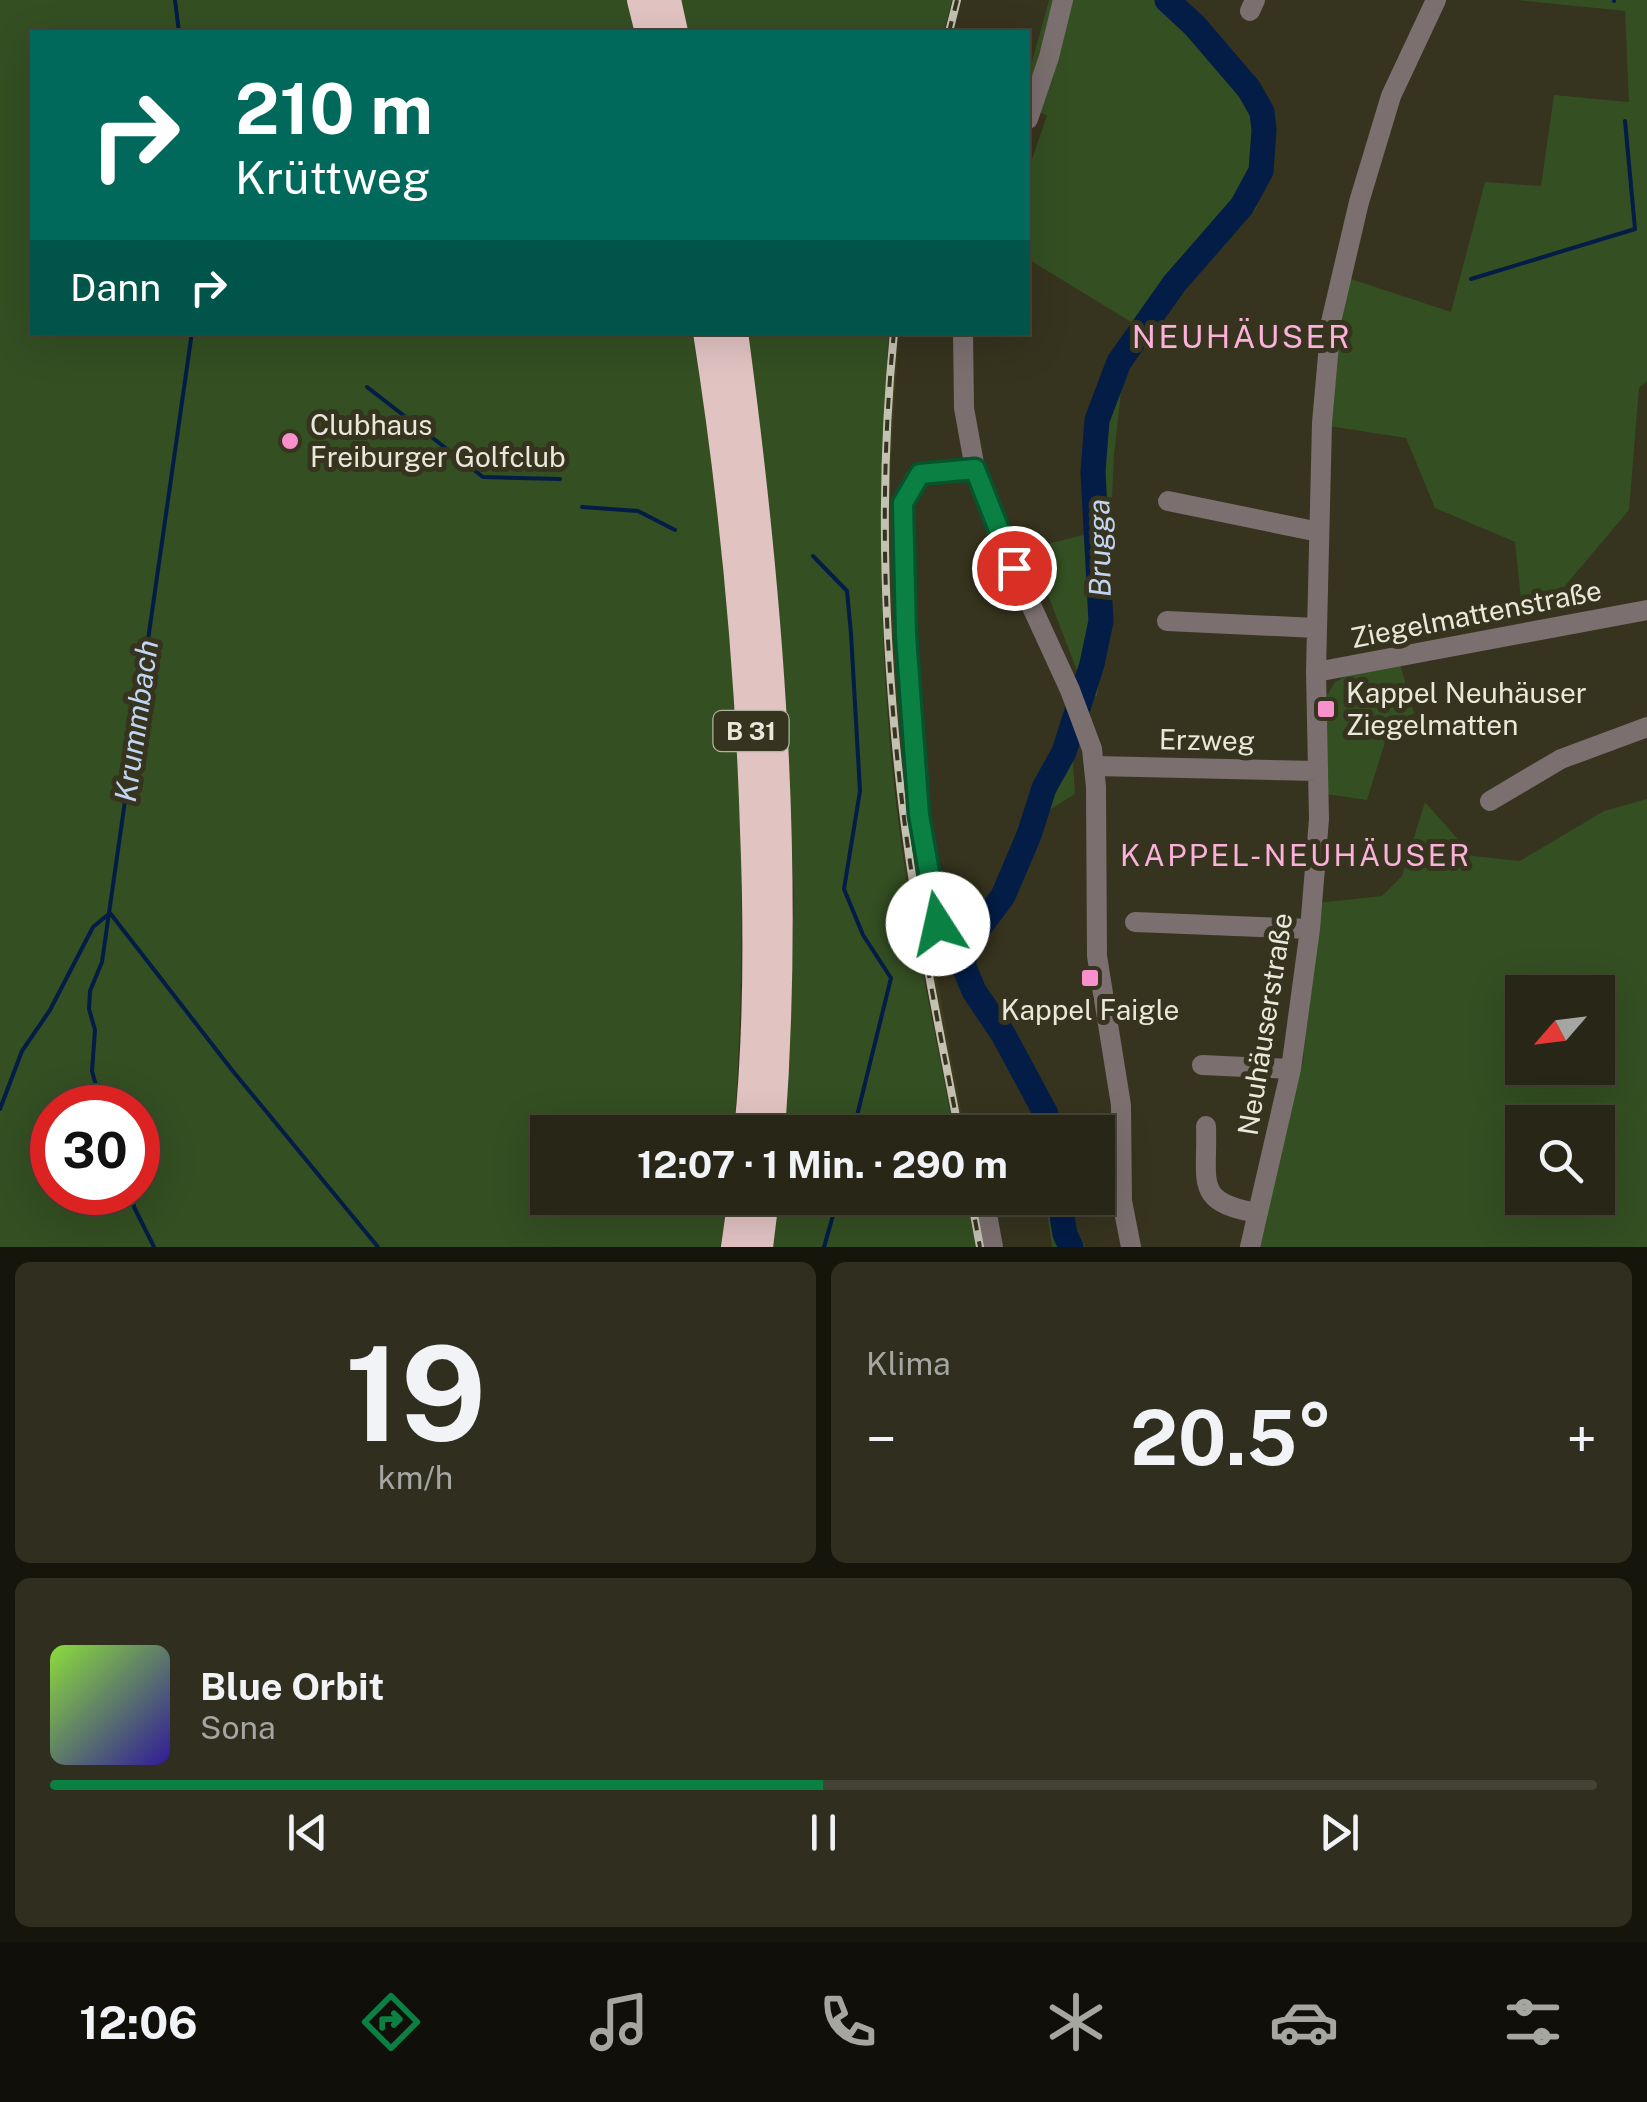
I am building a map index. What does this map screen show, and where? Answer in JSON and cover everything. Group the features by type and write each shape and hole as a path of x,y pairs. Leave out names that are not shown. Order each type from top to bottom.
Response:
{"highway":[{"path":"642,0 650,30"},
{"path":"666,0 674,30"},
{"name":"B 31","path":"708,335 729,474 746,635 754,774 758,910 750,1115"},
{"name":"B 31","path":"733,335 760,554 776,759 778,975 771,1115"},
{"path":"736,1247 741,1215"},
{"path":"758,1247 762,1215"}],"street":[{"path":"1030,114 1063,0"},
{"name":"Neuhäuserstraße","path":"1250,1247 1291,1069 1310,929 1319,819 1316,628 1323,410 1331,322 1359,202 1391,96 1436,0"},
{"path":"963,335 964,408 975,469 1014,568 1070,690 1095,766 1097,956 1121,1104 1122,1200 1130,1247"},
{"path":"938,924 919,815 906,636 903,503 920,474 975,469"},
{"path":"1168,501 1319,532"},
{"name":"Ziegelmattenstraße","path":"1316,672 1647,610"},
{"path":"1168,622 1316,628"},
{"path":"1490,800 1561,759 1647,727"},
{"name":"Erzweg","path":"1095,766 1317,771"},
{"path":"1136,922 1310,929"},
{"path":"1202,1065 1291,1069"},
{"path":"1206,1126 1208,1188 1215,1200 1228,1208 1258,1213"},
{"path":"987,1215 994,1247"}],"shaded area":[{"path":"889,335 899,335 890,479 897,684 918,872 962,1115 951,1115 906,874 892,756 880,546 881,435"}],"green space":[{"path":"0,0 628,0 635,30 30,30 30,335 694,335 720,532 736,731 742,932 735,1115 530,1115 530,1215 726,1215 721,1247 0,1247"},
{"path":"681,0 952,0 944,30 688,30"},
{"path":"1049,0 1172,0 1250,81 1271,120 1270,164 1256,209 1173,302 1130,364 1122,383 1114,455 1106,630 1097,696 1087,697 1030,548 1088,534 1086,477 1090,425 1105,374 1131,322 1030,260 1030,165 1047,115 1030,110 1030,69"},
{"path":"1517,0 1647,0 1647,381 1639,388 1629,510 1554,599 1522,609 1515,542 1435,508 1406,438 1329,426 1345,277 1451,312 1485,182 1541,186 1554,95 1629,102 1625,11"},
{"path":"746,335 889,335 881,572 886,692 909,892 951,1115 785,1115 794,898 785,694"},
{"path":"1400,664 1414,713 1389,729 1367,800 1326,794 1326,697 1335,682 1346,676"},
{"path":"1063,722 1072,747 1075,794 1046,812 1022,877 969,952 968,978 1034,1081 1049,1115 1031,1115 1018,1082 976,1015 956,966 952,938 1012,872 1031,805"},
{"path":"1647,799 1647,1247 1259,1247 1303,1061 1317,903 1382,896 1402,876 1425,802 1473,856 1520,861 1604,811"},
{"path":"776,1215 969,1215 976,1247 772,1247"},
{"path":"1047,1215 1071,1215 1085,1247 1052,1247"}],"waterway":[{"name":"Krummbach","path":"175,0 179,30"},
{"name":"Brugga","path":"1046,1115 1003,1034 974,991 964,967 964,948 1003,896 1044,788 1064,752 1092,664 1101,621 1093,472 1097,420 1119,362 1174,284 1242,206 1261,171 1262,112 1249,89 1167,0"},
{"path":"1471,279 1635,229 1625,121"},
{"name":"Krummbach","path":"96,1085 90,991 102,962 192,335"},
{"path":"367,387 483,477 560,479"},
{"path":"582,507 638,511 675,530"},
{"path":"813,556 847,591 860,791 844,889 863,935 891,978 857,1115"},
{"path":"0,1109 22,1051 50,1010 93,927 110,913 232,1070 378,1247"},
{"name":"Krummbach","path":"138,1215 154,1247"},
{"path":"824,1247 833,1215"},
{"name":"Brugga","path":"1062,1215 1071,1247"}],"railway":[{"path":"950,30 957,0"},
{"path":"894,335 885,512 891,691 914,891 956,1115"},
{"path":"974,1215 980,1247"}],"place":[{"name":"Clubhaus Freiburger Golfclub","path":"290,441"},
{"name":"Kappel Neuhäuser Ziegelmatten","path":"1326,709"},
{"name":"Kappel Faigle","path":"1090,978"}],"district":[{"name":"NEUHÄUSER","path":"1242,337"},
{"name":"KAPPEL-NEUHÄUSER","path":"1296,856"}],"route":[{"path":"938,924 919,815 906,636 903,503 920,474 975,469 1014,568"}]}
